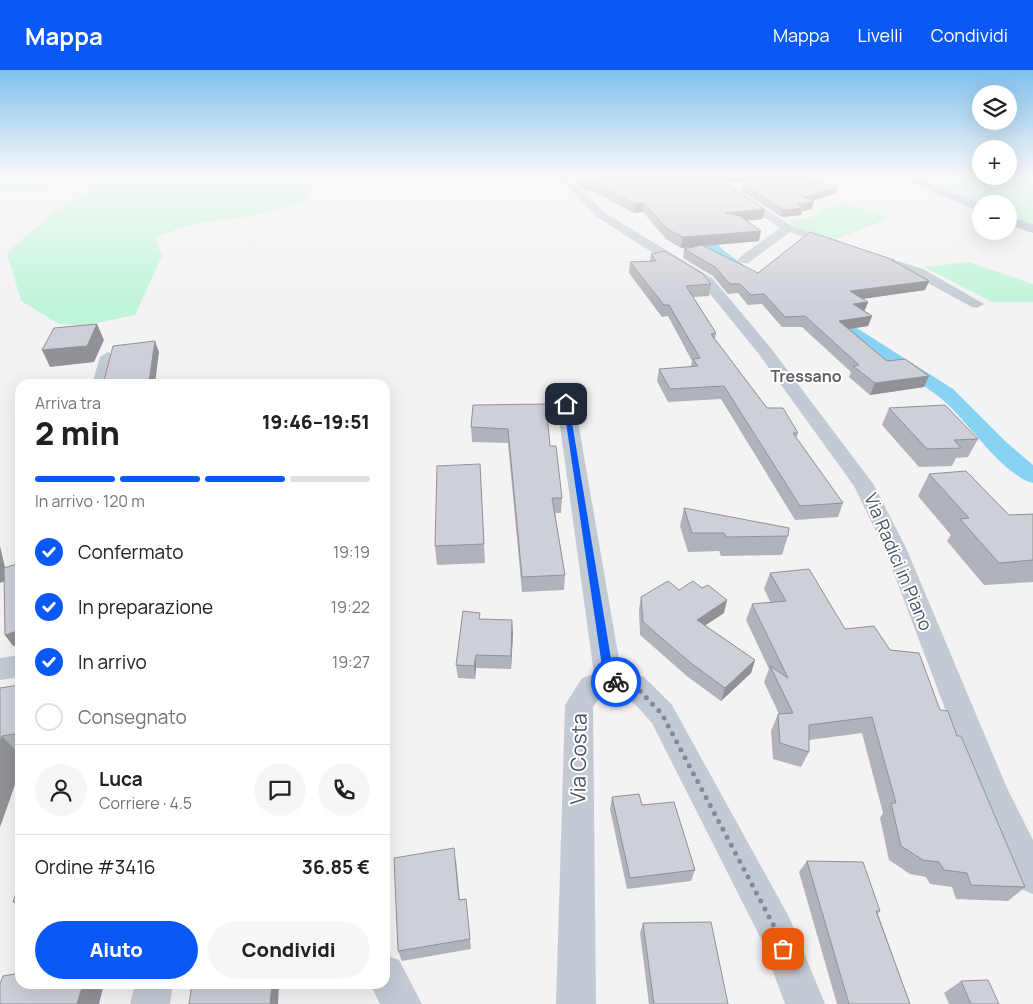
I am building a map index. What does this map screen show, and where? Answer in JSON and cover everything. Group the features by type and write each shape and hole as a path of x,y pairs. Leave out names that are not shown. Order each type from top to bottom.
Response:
{"main road":[{"path":"1017,223 1033,230"}],"street":[{"name":"Via Radici in Piano","path":"607,220 707,281 770,357 864,484 896,550 994,796 1033,877"},
{"path":"775,220 788,228 852,250"},
{"path":"744,260 788,228"},
{"path":"870,256 918,272 977,304"},
{"path":"101,379 108,357"},
{"path":"566,404 609,680 634,685 662,714 776,930 805,1004"},
{"path":"0,669 15,667"},
{"name":"Via Costa","path":"576,1004 579,705 592,686 609,680"},
{"path":"390,983 402,1004"},
{"path":"150,1004 153,989"}],"green space":[{"path":"45,220 225,220 194,224 155,237 162,256 135,315 86,325 59,324 21,301 7,253"},
{"path":"886,220 834,240 795,227 789,221"},
{"path":"1022,220 1033,220 1033,224"},
{"path":"969,262 1033,284 1033,302 992,302 924,267"}],"building":[{"path":"659,220 745,220 761,231 683,237 667,229"},
{"path":"810,232 894,260 892,260 929,281 850,291 868,302 853,304 872,316 839,321 887,361 905,359 929,376 875,383 853,366 859,365 805,316 785,317 764,294 751,295 740,284 730,284 715,267 684,249 702,245 758,273"},
{"path":"665,251 703,274 711,284 686,286 716,333 711,334 767,408 783,408 798,433 793,433 843,503 800,506 724,386 670,389 659,369 698,366 693,359 700,358 669,305 664,305 630,262 656,261 651,254"},
{"path":"97,324 87,346 42,350 54,328"},
{"path":"155,341 149,379 104,379 113,346"},
{"path":"546,404 550,446 556,446 562,498 552,498 565,575 522,577 508,429 471,427 473,405"},
{"path":"945,405 978,439 954,440 961,448 927,449 889,408"},
{"path":"480,464 484,544 435,546 437,466"},
{"path":"966,471 1009,515 1033,514 1033,560 999,563 960,519 969,518 929,474"},
{"path":"684,508 789,528 788,536 726,537 724,533 692,533"},
{"path":"15,565 15,632 5,635 4,568"},
{"path":"809,569 845,629 874,626 890,650 919,653 940,710 948,711 957,736 961,736 1025,887 971,885 967,873 944,870 939,862 923,860 901,846 891,803 896,803 872,717 809,725 809,752 780,743 778,714 793,713 770,666 788,678 752,604 786,601 770,573"},
{"path":"668,581 679,590 693,581 702,588 708,585 727,600 697,620 755,660 725,688 692,664 643,622 641,597"},
{"path":"463,611 480,613 479,619 512,620 511,656 476,655 474,666 456,665"},
{"path":"15,686 15,734 2,736 0,742 0,688"},
{"path":"639,794 642,805 674,802 695,870 630,878 612,797"},
{"path":"454,848 459,900 466,899 470,939 398,951 394,858"},
{"path":"807,861 863,862 880,911 876,911 910,1004 849,1004"},
{"path":"711,922 728,1004 654,1004 643,923"},
{"path":"15,974 15,989 82,989 77,1004 0,1004 0,984 3,976"},
{"path":"988,980 999,1004 971,1004 961,981"},
{"path":"191,989 272,989 270,1004 189,1004"}],"waterway":[{"path":"687,220 718,253 744,272"},
{"path":"827,321 846,329 946,393 997,446 1033,476"}],"way so far":[{"path":"616,682 634,685 662,714 776,930 783,949"}],"district":[{"name":"Tressano","path":"806,376"}],"route":[{"path":"566,404 603,648 609,680 616,682"}]}
